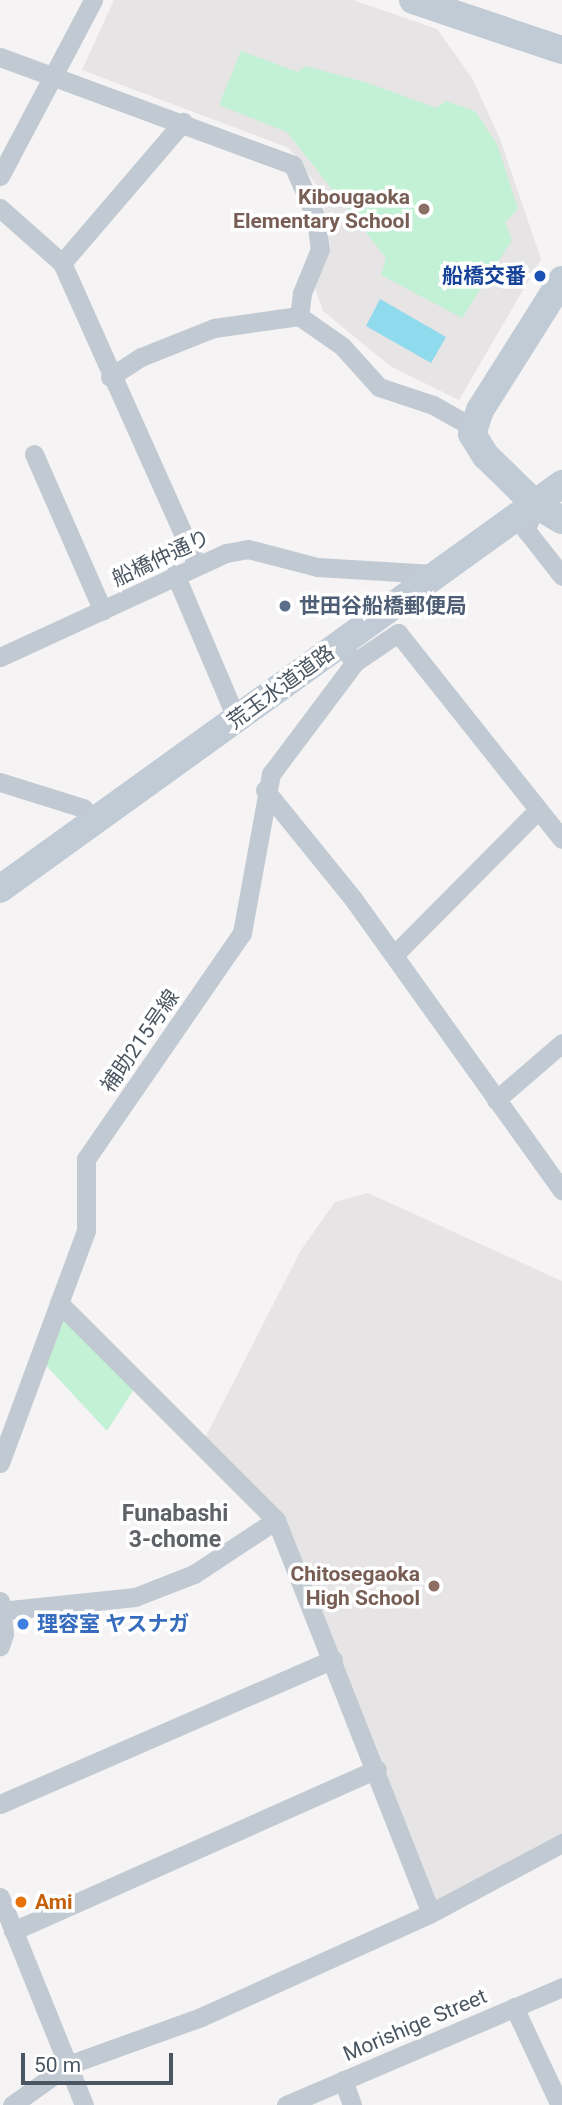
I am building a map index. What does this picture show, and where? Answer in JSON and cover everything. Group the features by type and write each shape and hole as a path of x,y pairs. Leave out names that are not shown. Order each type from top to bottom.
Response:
{"main road":[{"path":"413,0 562,50"},
{"path":"562,280 472,427 474,441 535,504 562,520"},
{"name":"荒玉水道道路","path":"0,889 236,718 347,654 390,623 434,575 562,484"}],"street":[{"path":"0,176 58,75 93,0"},
{"path":"0,57 58,75 282,158 300,175 316,218 320,249 302,293 299,316"},
{"path":"62,263 183,122"},
{"path":"0,208 62,263 110,377 196,563"},
{"path":"110,377 141,357 214,328 299,316 342,345 379,387 433,405 472,427"},
{"path":"34,454 103,611"},
{"path":"535,504 526,530 562,576"},
{"name":"船橋仲通り","path":"1,660 196,563 248,550 317,567 434,575"},
{"path":"176,574 236,718"},
{"path":"390,623 562,839"},
{"name":"補助215号線","path":"0,1464 86,1230 86,1159 242,933 265,790 276,763 347,654"},
{"path":"0,782 83,808 94,822"},
{"path":"265,790 286,811 394,955 562,1190"},
{"path":"394,955 538,810"},
{"path":"496,1100 562,1043"},
{"path":"59,1303 276,1520 377,1769 431,1913"},
{"path":"0,1646 1,1608 135,1597 194,1574 276,1520"},
{"path":"0,1804 333,1659"},
{"path":"13,1931 377,1769"},
{"path":"12,2105 68,2065 201,2017 431,1913 562,1843"},
{"path":"0,1897 84,2105"},
{"name":"Morishige Street","path":"286,2105 562,1987"},
{"path":"514,2007 560,2105"},
{"path":"343,2080 352,2105"}],"shaded area":[{"name":"Kibougaoka Elementary School","path":"114,0 353,0 437,29 472,78 500,139 541,259 459,400 390,366 323,311 315,288 331,248 321,191 289,148 82,70"},
{"name":"Chitosegaoka High School","path":"368,1193 562,1281 562,1837 433,1906 278,1518 204,1440 301,1250 335,1202"}],"green space":[{"path":"241,51 298,72 305,66 365,82 436,108 446,101 475,111 497,144 518,209 505,222 512,240 462,318 381,275 386,258 287,132 219,105"},
{"path":"60,1307 138,1383 107,1431 41,1360"}],"water":[{"path":"380,299 446,337 431,363 366,326"}],"place":[{"name":"Kibougaoka Elementary School","path":"424,209"},
{"name":"船橋交番","path":"540,276"},
{"name":"世田谷船橋郵便局","path":"285,606"},
{"name":"Chitosegaoka High School","path":"434,1586"},
{"name":"理容室 ヤスナガ","path":"23,1624"},
{"name":"Ami","path":"21,1902"}],"district":[{"name":"Funabashi 3-chome","path":"175,1527"}]}
